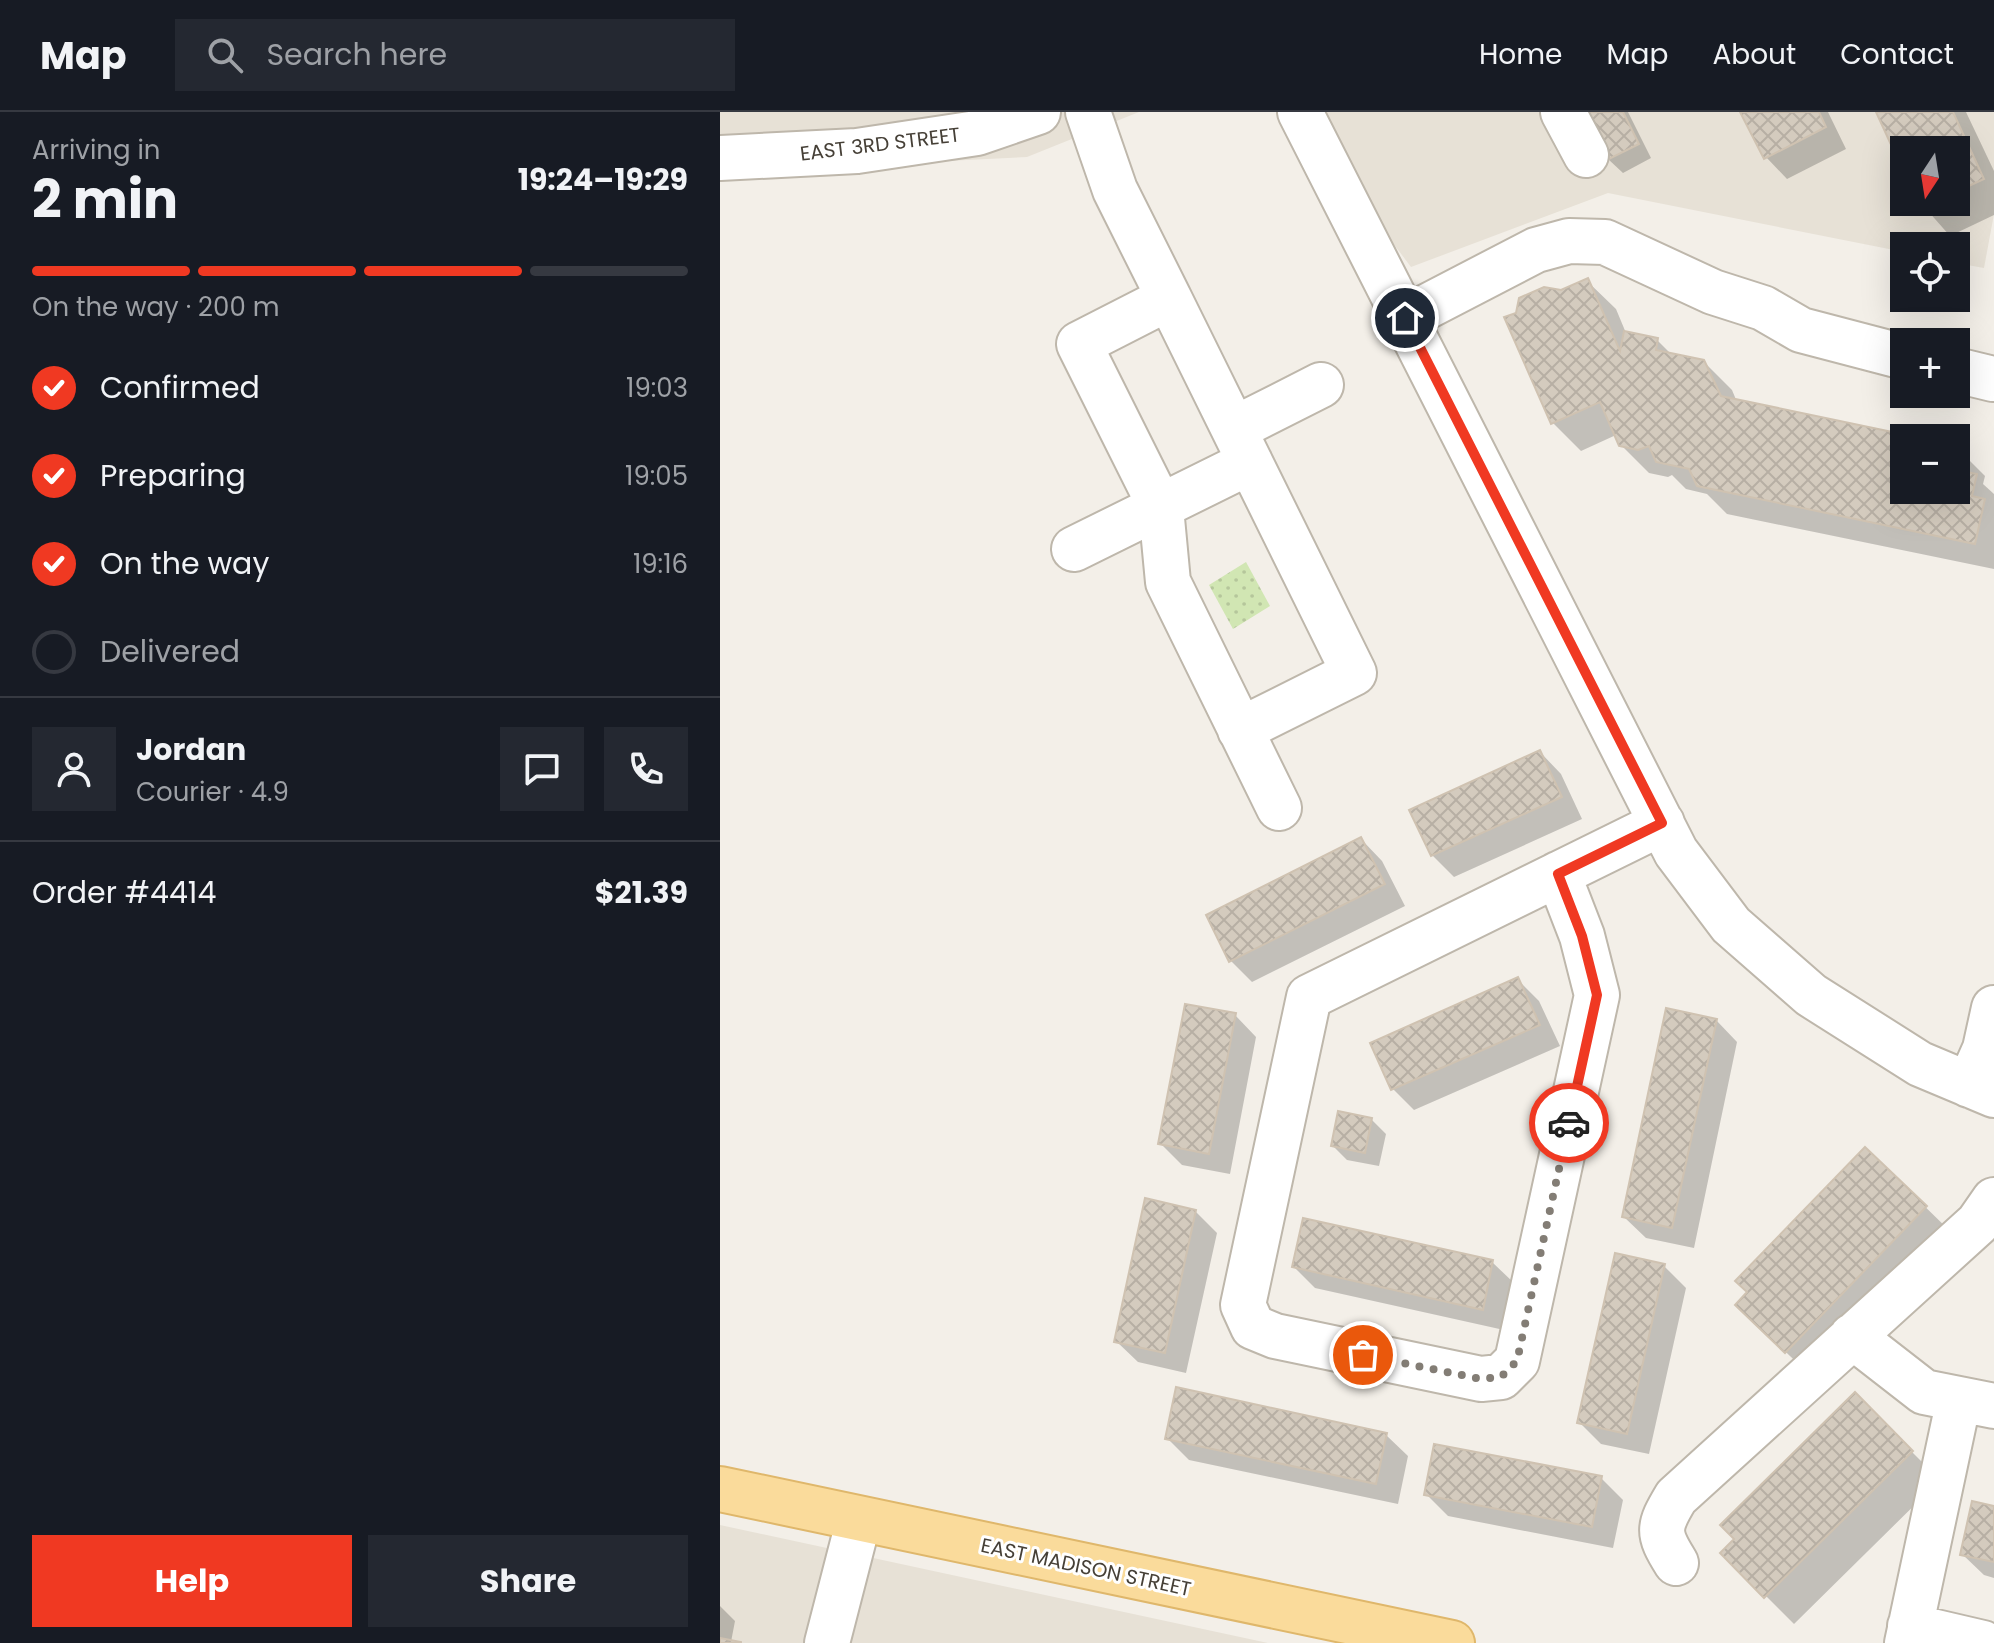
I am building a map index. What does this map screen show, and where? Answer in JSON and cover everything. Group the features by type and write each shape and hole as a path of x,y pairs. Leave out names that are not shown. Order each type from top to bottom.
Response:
{"main road":[{"name":"EAST MADISON STREET","path":"720,1489 1452,1643"}],"street":[{"name":"EAST 3RD STREET","path":"720,158 857,151 977,133 1038,112"},
{"path":"1088,112 1115,190 1354,673 1240,730"},
{"path":"1300,112 1676,852 1731,925 1811,995 1920,1064 1982,1090 1985,1049 1994,1008"},
{"path":"1563,112 1586,155"},
{"path":"1405,318 1536,250 1569,241 1605,242 1713,292 1763,308 1801,330 1890,353"},
{"path":"1169,298 1079,344 1161,508 1168,582 1279,808"},
{"path":"1970,373 1993,379"},
{"path":"1074,549 1161,508 1321,385"},
{"path":"1558,874 1582,936 1597,995 1517,1361 1501,1377 1481,1379 1275,1336 1253,1327 1243,1305 1309,997 1558,874 1662,823"},
{"path":"1676,1563 1664,1544 1661,1521 1676,1497 1978,1223 1994,1200"},
{"path":"1852,1336 1924,1392 1977,1402 1908,1635 1983,1643"},
{"path":"827,1643 859,1519"}],"shaded area":[{"path":"720,112 1139,112 1027,157 720,172"},
{"path":"1294,112 1994,112 1994,214 1984,268 1970,266 1970,232 1890,232 1890,249 1608,193 1411,267"},
{"path":"720,1525 1268,1643 720,1643"}],"green space":[{"path":"1246,562 1270,606 1233,629 1209,585"}],"building":[{"path":"1583,112 1623,112 1639,144 1607,160"},
{"path":"1740,112 1819,112 1826,127 1764,159"},
{"path":"1876,112 1953,112 1964,136 1890,136 1890,142"},
{"path":"1970,149 1984,179 1970,186"},
{"path":"1588,278 1620,351 1624,331 1658,338 1656,350 1704,360 1721,396 1890,431 1890,504 1970,504 1970,473 1977,474 1972,496 1985,499 1975,544 1697,486 1689,469 1656,462 1649,446 1638,450 1619,446 1600,402 1551,424 1504,317 1516,313 1519,298 1544,287 1561,290"},
{"path":"1540,750 1562,797 1431,856 1409,810"},
{"path":"1361,837 1385,884 1229,962 1206,915"},
{"path":"1518,977 1540,1025 1391,1090 1370,1043"},
{"path":"1185,1004 1236,1013 1209,1154 1158,1144"},
{"path":"1666,1008 1717,1019 1672,1228 1622,1217"},
{"path":"1338,1111 1372,1118 1365,1153 1331,1146"},
{"path":"1865,1147 1927,1206 1785,1353 1735,1305 1747,1292 1735,1281"},
{"path":"1145,1198 1196,1210 1165,1353 1114,1342"},
{"path":"1303,1218 1493,1260 1483,1310 1292,1267"},
{"path":"1615,1253 1665,1264 1627,1434 1577,1423"},
{"path":"1176,1387 1387,1433 1376,1484 1165,1439"},
{"path":"1855,1392 1913,1451 1764,1598 1720,1553 1734,1539 1720,1525"},
{"path":"1434,1444 1602,1476 1592,1527 1424,1495"},
{"path":"1972,1501 1994,1506 1994,1562 1960,1555"},
{"path":"720,1638 741,1642 741,1643 720,1643"}],"way so far":[{"path":"1363,1355 1481,1379 1501,1377 1517,1361 1569,1123"}],"route":[{"path":"1405,318 1662,823 1558,874 1582,936 1597,995 1569,1123"}]}
